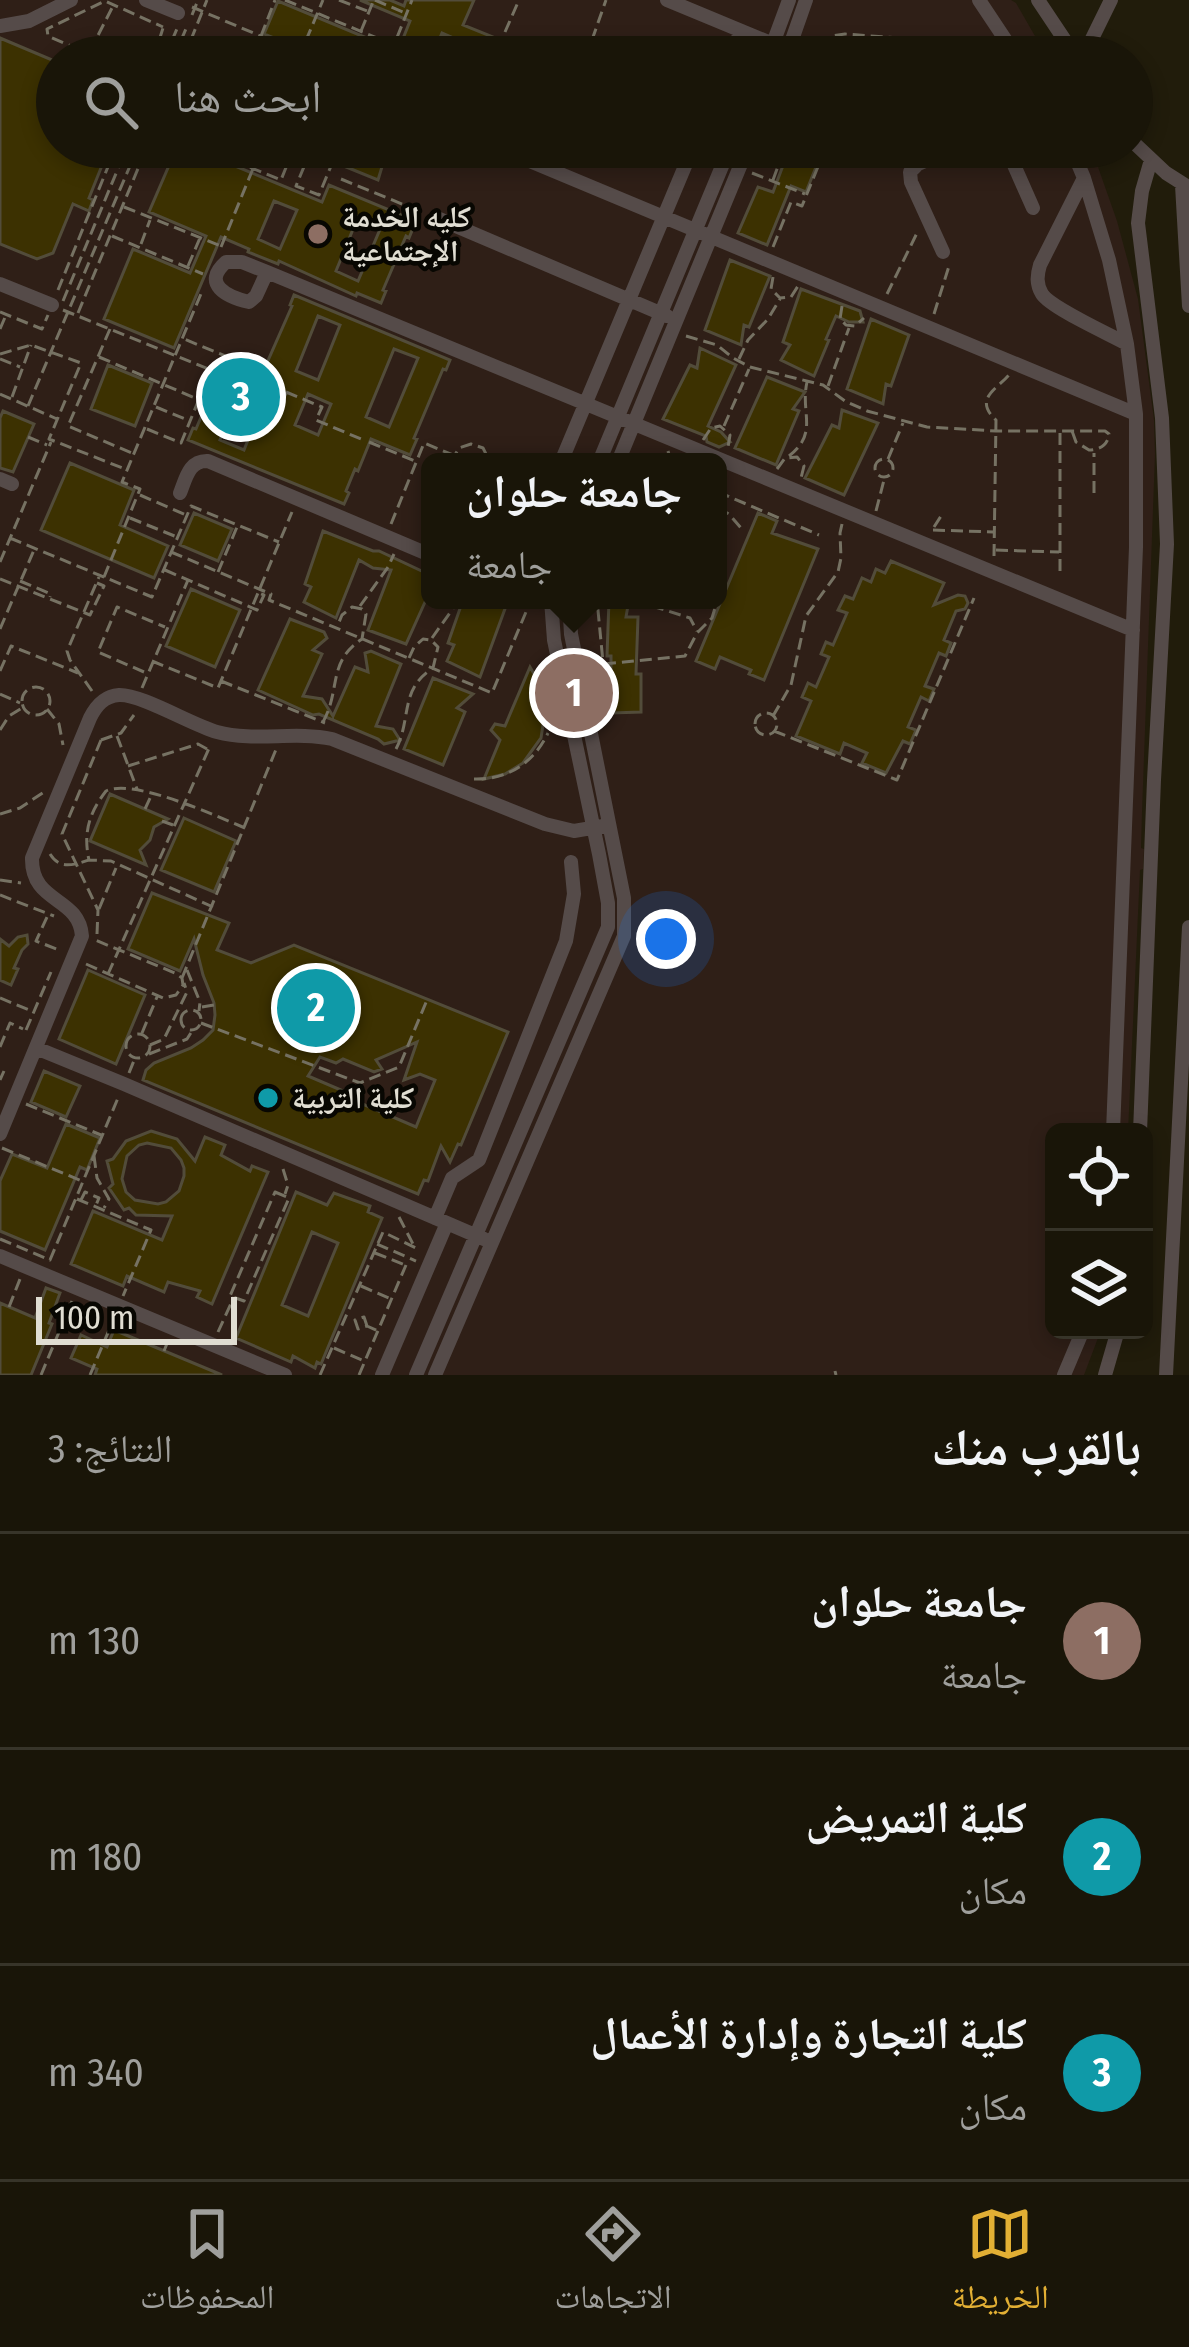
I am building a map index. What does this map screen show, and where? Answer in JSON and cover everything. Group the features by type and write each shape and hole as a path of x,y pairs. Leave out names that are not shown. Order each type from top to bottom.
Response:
{"street":[{"path":"41,0 64,4"},
{"path":"146,0 176,12"},
{"path":"667,0 749,36"},
{"path":"775,36 789,0"},
{"path":"796,36 806,0"},
{"path":"979,0 1003,36"},
{"path":"1039,0 1065,36"},
{"path":"1091,36 1111,0"},
{"path":"0,26 18,25 64,4"},
{"path":"739,36 741,31"},
{"path":"1153,161 1186,186 1189,306"},
{"path":"546,168 1136,413"},
{"path":"565,453 684,168"},
{"path":"603,453 721,168"},
{"path":"622,453 740,168"},
{"path":"913,168 911,182 943,252"},
{"path":"1015,168 1033,208"},
{"path":"1080,168 1109,260 1136,413 1133,630 1114,1123"},
{"path":"1140,1123 1167,544 1162,418 1139,238 1139,207 1149,168"},
{"path":"1084,178 1040,266 1039,288 1048,301 1127,344"},
{"path":"437,218 660,313 675,326"},
{"path":"267,272 706,453"},
{"path":"0,284 52,305"},
{"path":"180,493 192,466 203,460 421,551"},
{"path":"727,462 1133,630"},
{"path":"435,1375 624,936 626,911 554,640 551,609"},
{"path":"570,609 602,827"},
{"path":"0,1134 82,936 74,912 41,890 32,858 100,702 118,695 227,734 332,739 545,824 574,831 602,827"},
{"path":"416,1375 605,939 607,852"},
{"path":"382,1375 431,1261 452,1178 479,1160 561,956 573,910 571,862"},
{"path":"1164,1374 1189,927"},
{"path":"38,1043 492,1243"},
{"path":"0,1256 284,1375"},
{"path":"1064,1375 1079,1339"},
{"path":"1105,1375 1115,1339"}],"path":[{"path":"189,0 187,5 261,36 275,0"},
{"path":"184,36 198,0"},
{"path":"192,36 207,0"},
{"path":"285,0 374,36"},
{"path":"308,36 323,0"},
{"path":"339,0 369,11"},
{"path":"361,31 377,0 407,13"},
{"path":"397,36 412,0"},
{"path":"505,32 518,0"},
{"path":"593,36 606,0"},
{"path":"48,36 47,29 110,2 164,27"},
{"path":"96,36 110,2"},
{"path":"161,36 176,12"},
{"path":"170,36 176,12"},
{"path":"992,36 1000,32"},
{"path":"834,36 867,36"},
{"path":"1,325 3,314 41,329 106,168"},
{"path":"119,168 60,308 256,388"},
{"path":"28,406 128,168"},
{"path":"77,315 138,168"},
{"path":"246,168 284,181 287,168"},
{"path":"122,206 222,245 253,168"},
{"path":"303,168 296,186 319,195 331,168"},
{"path":"740,168 806,195"},
{"path":"772,181 777,168"},
{"path":"802,274 788,299 773,293 773,262 791,202 802,206 817,168"},
{"path":"341,179 437,218"},
{"path":"140,248 151,218"},
{"path":"827,388 850,327 862,322 917,232 929,225"},
{"path":"0,579 51,594 50,599 90,615 104,586 96,582 140,489 122,482 207,276 110,236"},
{"path":"188,268 200,238"},
{"path":"929,327 949,264 943,252"},
{"path":"72,279 89,287"},
{"path":"847,293 839,314 850,327"},
{"path":"738,361 780,298"},
{"path":"675,326 712,342 749,367 808,381 855,406 903,422 942,429 996,431 1072,431 1108,432 1106,443 1094,450 1080,446 1072,431"},
{"path":"110,329 68,426 134,454"},
{"path":"182,338 250,366 243,383"},
{"path":"11,399 31,345"},
{"path":"0,356 31,345 81,363 0,562"},
{"path":"0,356 22,368"},
{"path":"98,357 199,400"},
{"path":"993,572 996,418 987,404 994,386 1009,377 1013,362"},
{"path":"723,428 749,367"},
{"path":"145,428 181,443 211,370"},
{"path":"772,481 779,464 800,447 806,434 808,381"},
{"path":"268,382 322,407 316,420 362,439"},
{"path":"263,392 283,400 286,392"},
{"path":"0,394 57,419"},
{"path":"154,406 190,421"},
{"path":"195,409 203,412"},
{"path":"887,460 903,422"},
{"path":"699,450 707,431 716,426 730,439 725,453"},
{"path":"1060,431 1060,572"},
{"path":"28,437 127,470"},
{"path":"370,442 416,462"},
{"path":"359,608 388,567 391,539 424,443 448,453"},
{"path":"455,453 465,445 477,445 487,453"},
{"path":"119,466 125,450"},
{"path":"1094,450 1094,493"},
{"path":"788,456 800,459 804,466 796,490"},
{"path":"885,478 878,476 875,466 887,460"},
{"path":"873,522 885,478 893,468 887,460"},
{"path":"138,495 187,515"},
{"path":"727,496 819,535"},
{"path":"259,590 297,499"},
{"path":"10,538 152,597 191,506 279,542"},
{"path":"773,716 791,685 806,616 838,572 840,533 849,512"},
{"path":"727,513 741,528"},
{"path":"943,513 933,530 995,532"},
{"path":"129,518 178,538"},
{"path":"218,572 238,525"},
{"path":"0,629 34,548"},
{"path":"995,550 1060,552"},
{"path":"171,552 272,594 268,600 492,693 527,609"},
{"path":"164,570 257,610 264,595 259,590"},
{"path":"82,735 101,740 116,736 131,723 188,580"},
{"path":"774,731 897,780 974,598"},
{"path":"148,674 98,652 117,607 167,628"},
{"path":"152,661 218,688 252,607"},
{"path":"221,681 323,722 334,695 338,664 362,639 367,618 352,607 336,628"},
{"path":"430,640 452,609"},
{"path":"582,687 605,683 598,609"},
{"path":"664,609 690,618 697,633"},
{"path":"604,664 681,658 715,609"},
{"path":"84,612 67,651 100,702"},
{"path":"395,751 406,724 409,694 433,668 438,650 424,639 409,658"},
{"path":"0,670 11,646 80,674"},
{"path":"0,730 23,705 24,694 38,687 49,697 47,709 62,731 62,751"},
{"path":"0,694 37,716 47,709"},
{"path":"759,716 773,716 774,731 764,735 756,729 759,716"},
{"path":"470,779 492,779 520,768 548,734"},
{"path":"116,736 137,791"},
{"path":"54,839 62,834 101,740"},
{"path":"128,766 198,743 208,750"},
{"path":"108,974 212,743"},
{"path":"48,914 37,941 157,996 172,997 179,992 274,755"},
{"path":"0,814 32,802 52,780"},
{"path":"89,860 88,826 98,802 111,788 185,803 245,828"},
{"path":"145,809 151,794"},
{"path":"162,821 175,826"},
{"path":"62,834 98,910"},
{"path":"50,847 50,854 63,866 105,860 213,907"},
{"path":"73,958 95,940 98,910 118,865"},
{"path":"0,880 35,880"},
{"path":"0,895 60,919"},
{"path":"95,940 175,973 187,992 164,1040 150,1045 143,1056"},
{"path":"187,970 201,1023"},
{"path":"141,1034 157,996"},
{"path":"1,1000 34,1012"},
{"path":"201,1023 360,1083 399,1067 427,1000"},
{"path":"193,1030 184,1027 186,1011 214,1006"},
{"path":"135,1058 190,1036 201,1023"},
{"path":"0,1047 10,1024 38,1043"},
{"path":"135,1058 127,1052 126,1042 132,1035 141,1034 150,1045"},
{"path":"190,1036 195,1046"},
{"path":"0,1240 50,1260 135,1058"},
{"path":"0,1080 4,1071"},
{"path":"15,1099 102,1136"},
{"path":"0,1147 83,1181"},
{"path":"94,1154 97,1178 109,1199 104,1210"},
{"path":"281,1164 288,1185 284,1196"},
{"path":"275,1192 284,1196 289,1198 286,1209 244,1301 230,1296 275,1192"},
{"path":"79,1199 151,1230 90,1375"},
{"path":"390,1199 415,1247"},
{"path":"320,1375 382,1232 415,1247 431,1261"},
{"path":"377,1244 431,1261"},
{"path":"359,1375 406,1265 374,1252"},
{"path":"401,1263 404,1256"},
{"path":"8,1307 25,1266"},
{"path":"359,1286 391,1299"},
{"path":"41,1375 77,1288"},
{"path":"223,1322 234,1298"},
{"path":"346,1316 364,1317 367,1326 378,1331"},
{"path":"332,1348 365,1362"}],"shaded area":[{"path":"0,0 1016,3 1035,36 36,36 36,168 1098,168 1138,299 1155,454 1144,849 1128,1123 1045,1123 1045,1339 1098,1339 1084,1375 0,1375"}],"building":[{"path":"360,0 390,0 404,6 406,0 474,0 463,25 490,36 404,36 410,21"},
{"path":"278,1 362,36 264,34"},
{"path":"0,38 36,53 36,168 101,168 89,211 73,204 53,253 37,259 0,244"},
{"path":"168,168 240,168 322,202 329,185 416,221 381,303 221,237 174,348 104,319 133,249 190,273 206,236 149,212","holes":["274,201 297,210 280,249 258,239","358,217 381,227 358,281 336,271"]},
{"path":"349,168 382,168 378,180"},
{"path":"782,168 816,168 806,192 791,186 767,245 738,233 758,187 773,192"},
{"path":"730,260 770,276 749,327 744,325 741,345 705,330"},
{"path":"801,289 860,311 863,322 836,316 814,376 781,360 790,345 783,342"},
{"path":"294,295 450,360 410,455 371,439 344,504 188,440 216,374 255,390","holes":["318,316 340,325 318,380 296,371","394,349 418,358 389,427 366,417","308,394 331,404 318,435 295,425","236,401 260,410 244,450 220,440"]},
{"path":"871,319 909,335 891,386 886,384 883,404 847,389"},
{"path":"700,348 736,365 708,426 730,442 719,447 707,442 706,436 663,419 690,365 697,368"},
{"path":"108,365 152,383 135,426 91,409"},
{"path":"767,377 805,392 793,409 799,411 776,465 735,448"},
{"path":"842,410 878,423 844,495 805,478 832,425 839,428"},
{"path":"3,411 34,424 13,472 0,468"},
{"path":"70,463 134,490 120,525 168,546 154,578 41,530"},
{"path":"194,513 232,529 218,561 180,545"},
{"path":"758,513 777,521 772,533 818,549 764,680 720,657 715,669 696,661 718,609 727,609 727,587"},
{"path":"323,531 421,571 422,609 406,644 368,630 391,570 359,560 336,618 304,602 311,587 305,584"},
{"path":"891,561 944,583 934,605 958,595 968,603 956,611 944,640 951,643 946,656 939,653 925,686 934,689 929,701 921,697 908,727 916,730 910,744 903,741 886,773 862,763 867,753 844,743 840,754 796,736 811,701 802,697 808,683 816,687 829,657 821,654 826,642 833,645 847,613 838,610 845,596 853,599 862,578 871,582 876,569 885,573"},
{"path":"191,589 240,610 215,667 166,646"},
{"path":"460,609 505,609 480,677 447,661 454,645 448,643"},
{"path":"609,609 627,609 626,617 638,617 636,674 641,674 641,712 611,713 611,656 607,656"},
{"path":"290,619 324,632 327,638 313,650 322,654 303,696 322,699 333,716 355,667 368,672 365,653 371,651 401,664 376,726 393,729 400,740 384,744 258,690"},
{"path":"530,667 546,706 541,738 523,763 484,779 500,740 491,730 495,724 505,726"},
{"path":"433,678 473,694 457,708 465,712 443,765 404,749"},
{"path":"110,794 168,819 154,827 140,850 146,865 90,841"},
{"path":"184,818 236,841 214,892 161,870"},
{"path":"152,893 229,923 217,950 251,963 294,945 508,1032 461,1145 450,1162 441,1146 418,1194 143,1080 154,1063 191,1048 213,1030 214,1003 194,939 180,971 128,949","holes":["417,1042 404,1080 420,1074 435,1080 416,1127 308,1076 320,1057 336,1063 343,1059 374,1072 382,1069 376,1060"]},
{"path":"27,935 28,944 14,968 18,969 11,985 0,980 0,939 9,946"},
{"path":"88,970 145,995 116,1064 59,1039"},
{"path":"44,1071 80,1086 66,1117 31,1102"},
{"path":"66,1124 100,1138 87,1170 80,1167 45,1250 0,1231 0,1181 12,1154 47,1168"},
{"path":"151,1131 177,1139 195,1161 205,1137 225,1145 221,1155 250,1171 252,1166 268,1172 212,1304 197,1297 200,1291 168,1282 164,1292 127,1276 123,1286 71,1264 93,1211 162,1240 172,1216 124,1210 109,1188 113,1184 107,1161 126,1141","holes":["147,1143 171,1148 184,1168 179,1191 158,1204 135,1200 122,1179 127,1156"]},
{"path":"296,1192 327,1205 334,1193 370,1206 368,1212 382,1218 321,1364 317,1362 315,1368 293,1356 291,1362 236,1338","holes":["312,1232 338,1243 308,1316 282,1305"]},
{"path":"46,1288 60,1293 31,1375 0,1375 0,1303 35,1318"},
{"path":"114,1330 222,1375 95,1375 97,1369 71,1358 81,1335 107,1347"}],"place":[{"name":"كليه الخدمة الإجتماعية","path":"318,234"},
{"name":"كلية التجارة وإدارة الأعمال","path":"241,397"},
{"name":"جامعة حلوان","path":"574,693"},
{"name":"كلية التمريض","path":"316,1008"},
{"name":"كلية التربية","path":"268,1098"}]}
